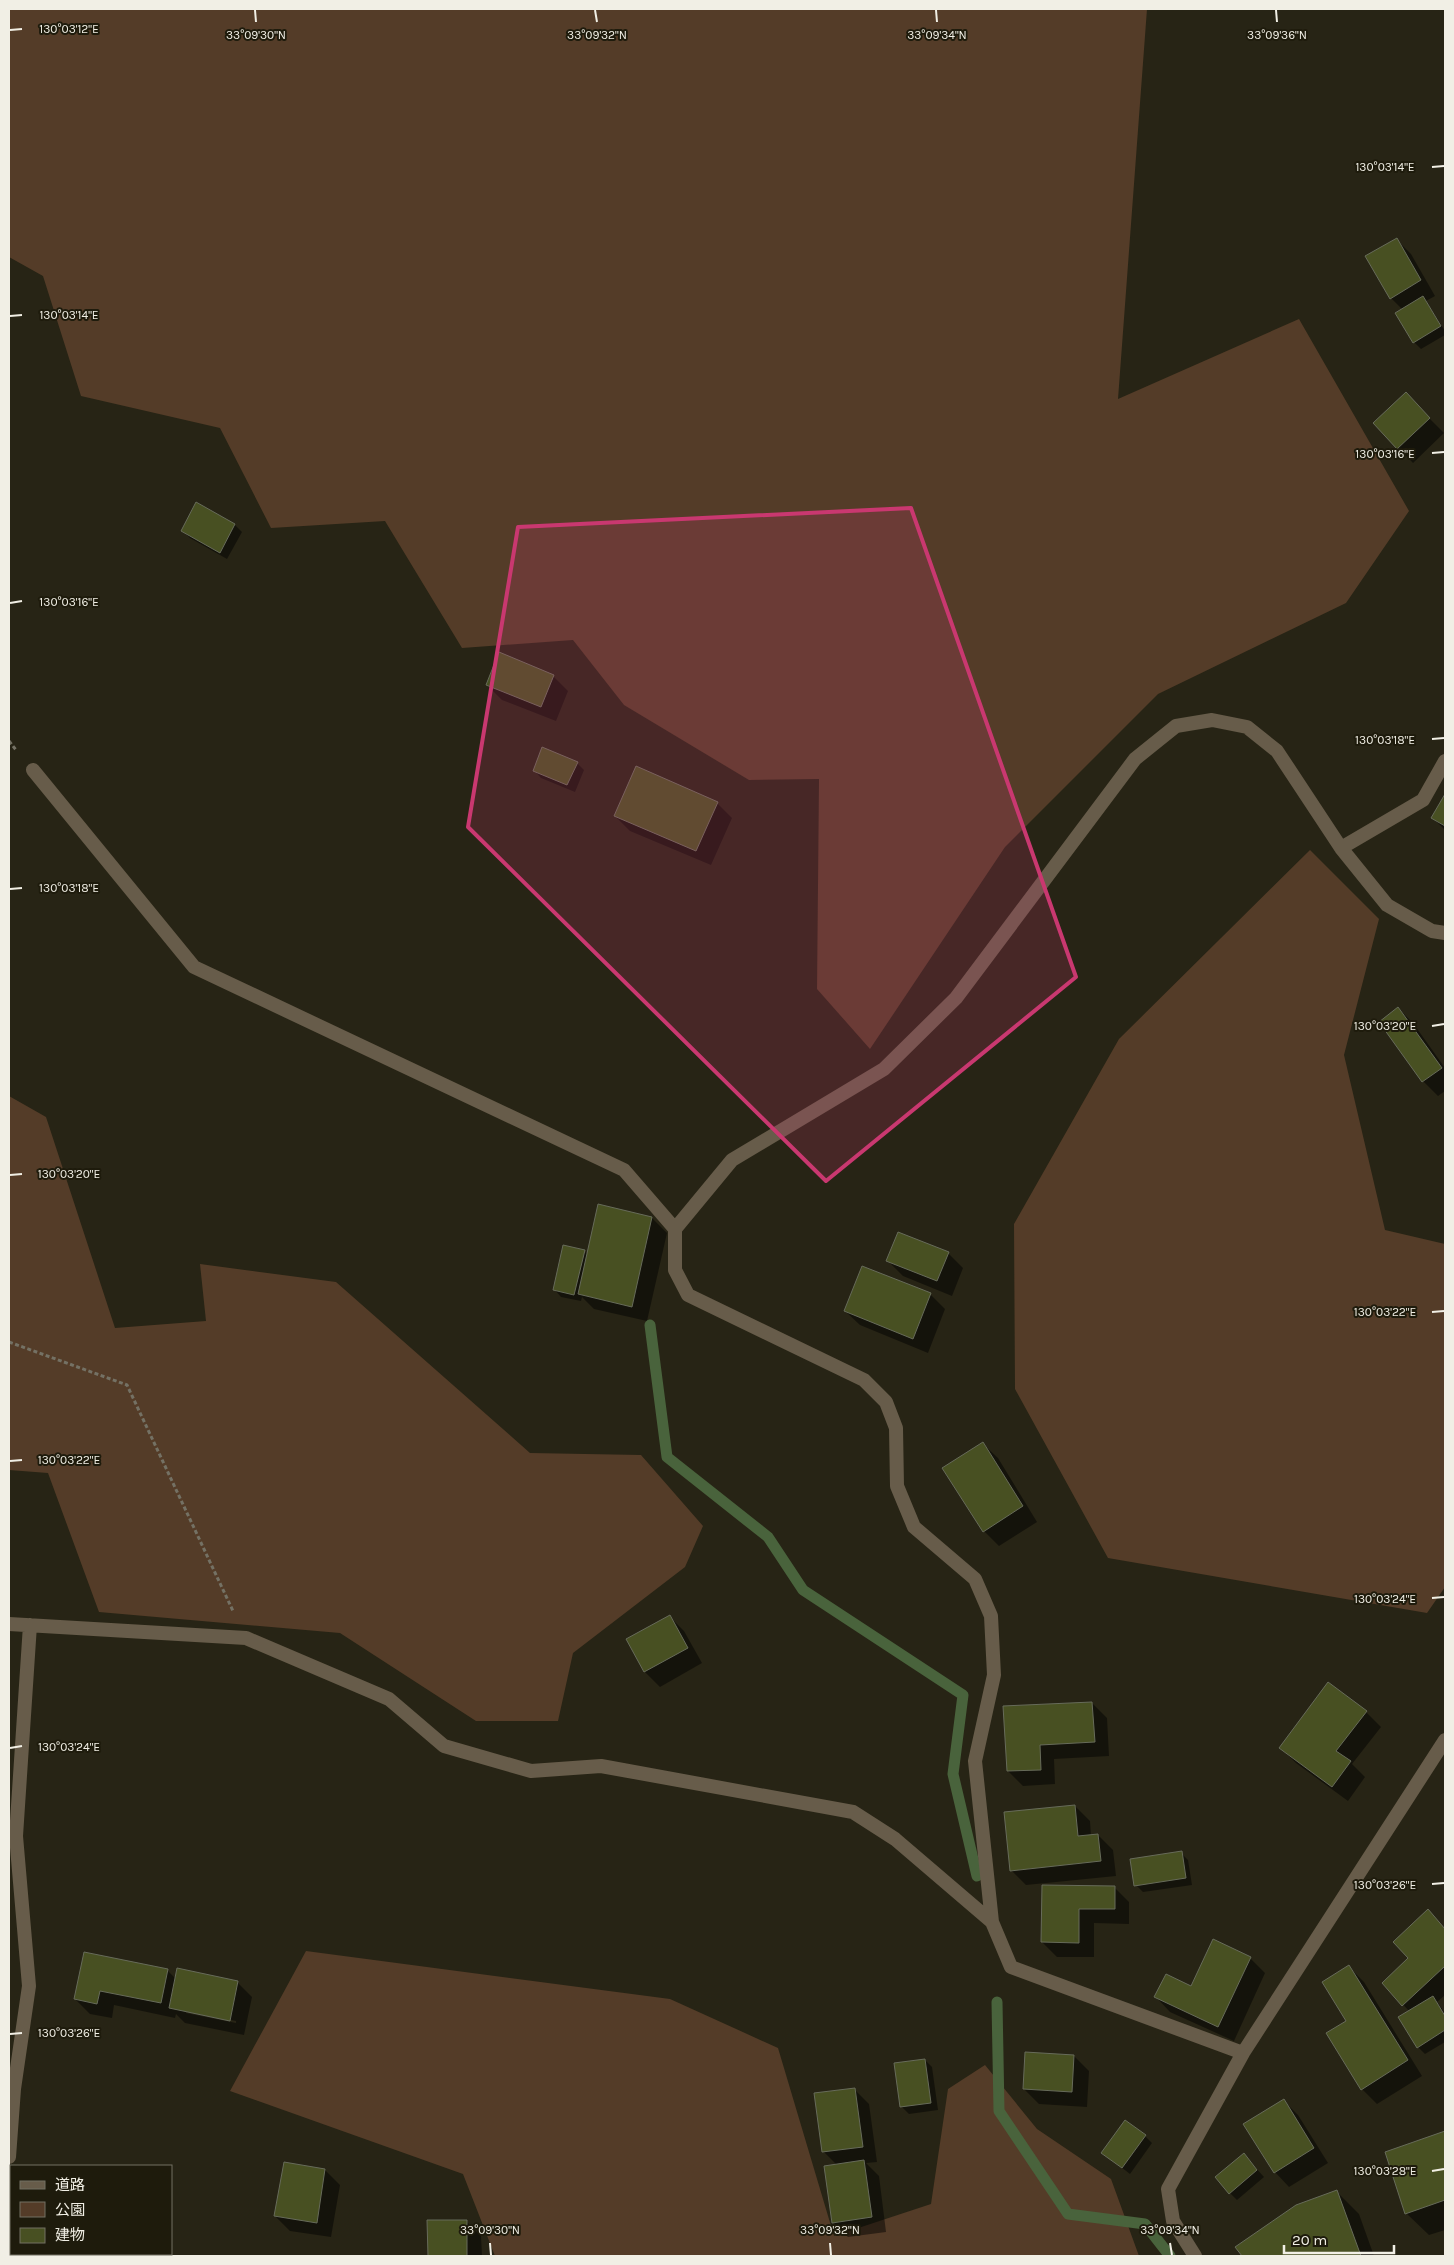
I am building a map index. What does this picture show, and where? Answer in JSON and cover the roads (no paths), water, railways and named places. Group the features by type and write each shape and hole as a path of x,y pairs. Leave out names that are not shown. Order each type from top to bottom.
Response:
{"street":[{"path":"1243,2052 1010,1967 992,1922 976,1761 994,1675 991,1616 975,1579 914,1527 898,1486 896,1428 886,1402 864,1380 688,1295 675,1270 675,1229 732,1160 884,1069 956,998 1135,759 1176,726 1212,720 1246,727 1277,751 1341,848 1386,905 1432,931 1445,933"},
{"path":"1341,848 1423,800 1445,761"},
{"path":"33,770 194,967 624,1170 675,1229"},
{"path":"9,1624 246,1638 390,1699 444,1746 531,1771 601,1766 853,1812 895,1839 992,1922"},
{"path":"9,2157 14,2090 30,1986 16,1836 30,1625"},
{"path":"1195,2256 1173,2221 1168,2189 1243,2052 1445,1740"}],"waterway":[{"path":"650,1325 667,1457 768,1537 803,1590 963,1695 953,1774 977,1876"},
{"path":"997,2002 999,2111 1068,2214 1145,2224 1170,2256"}]}
